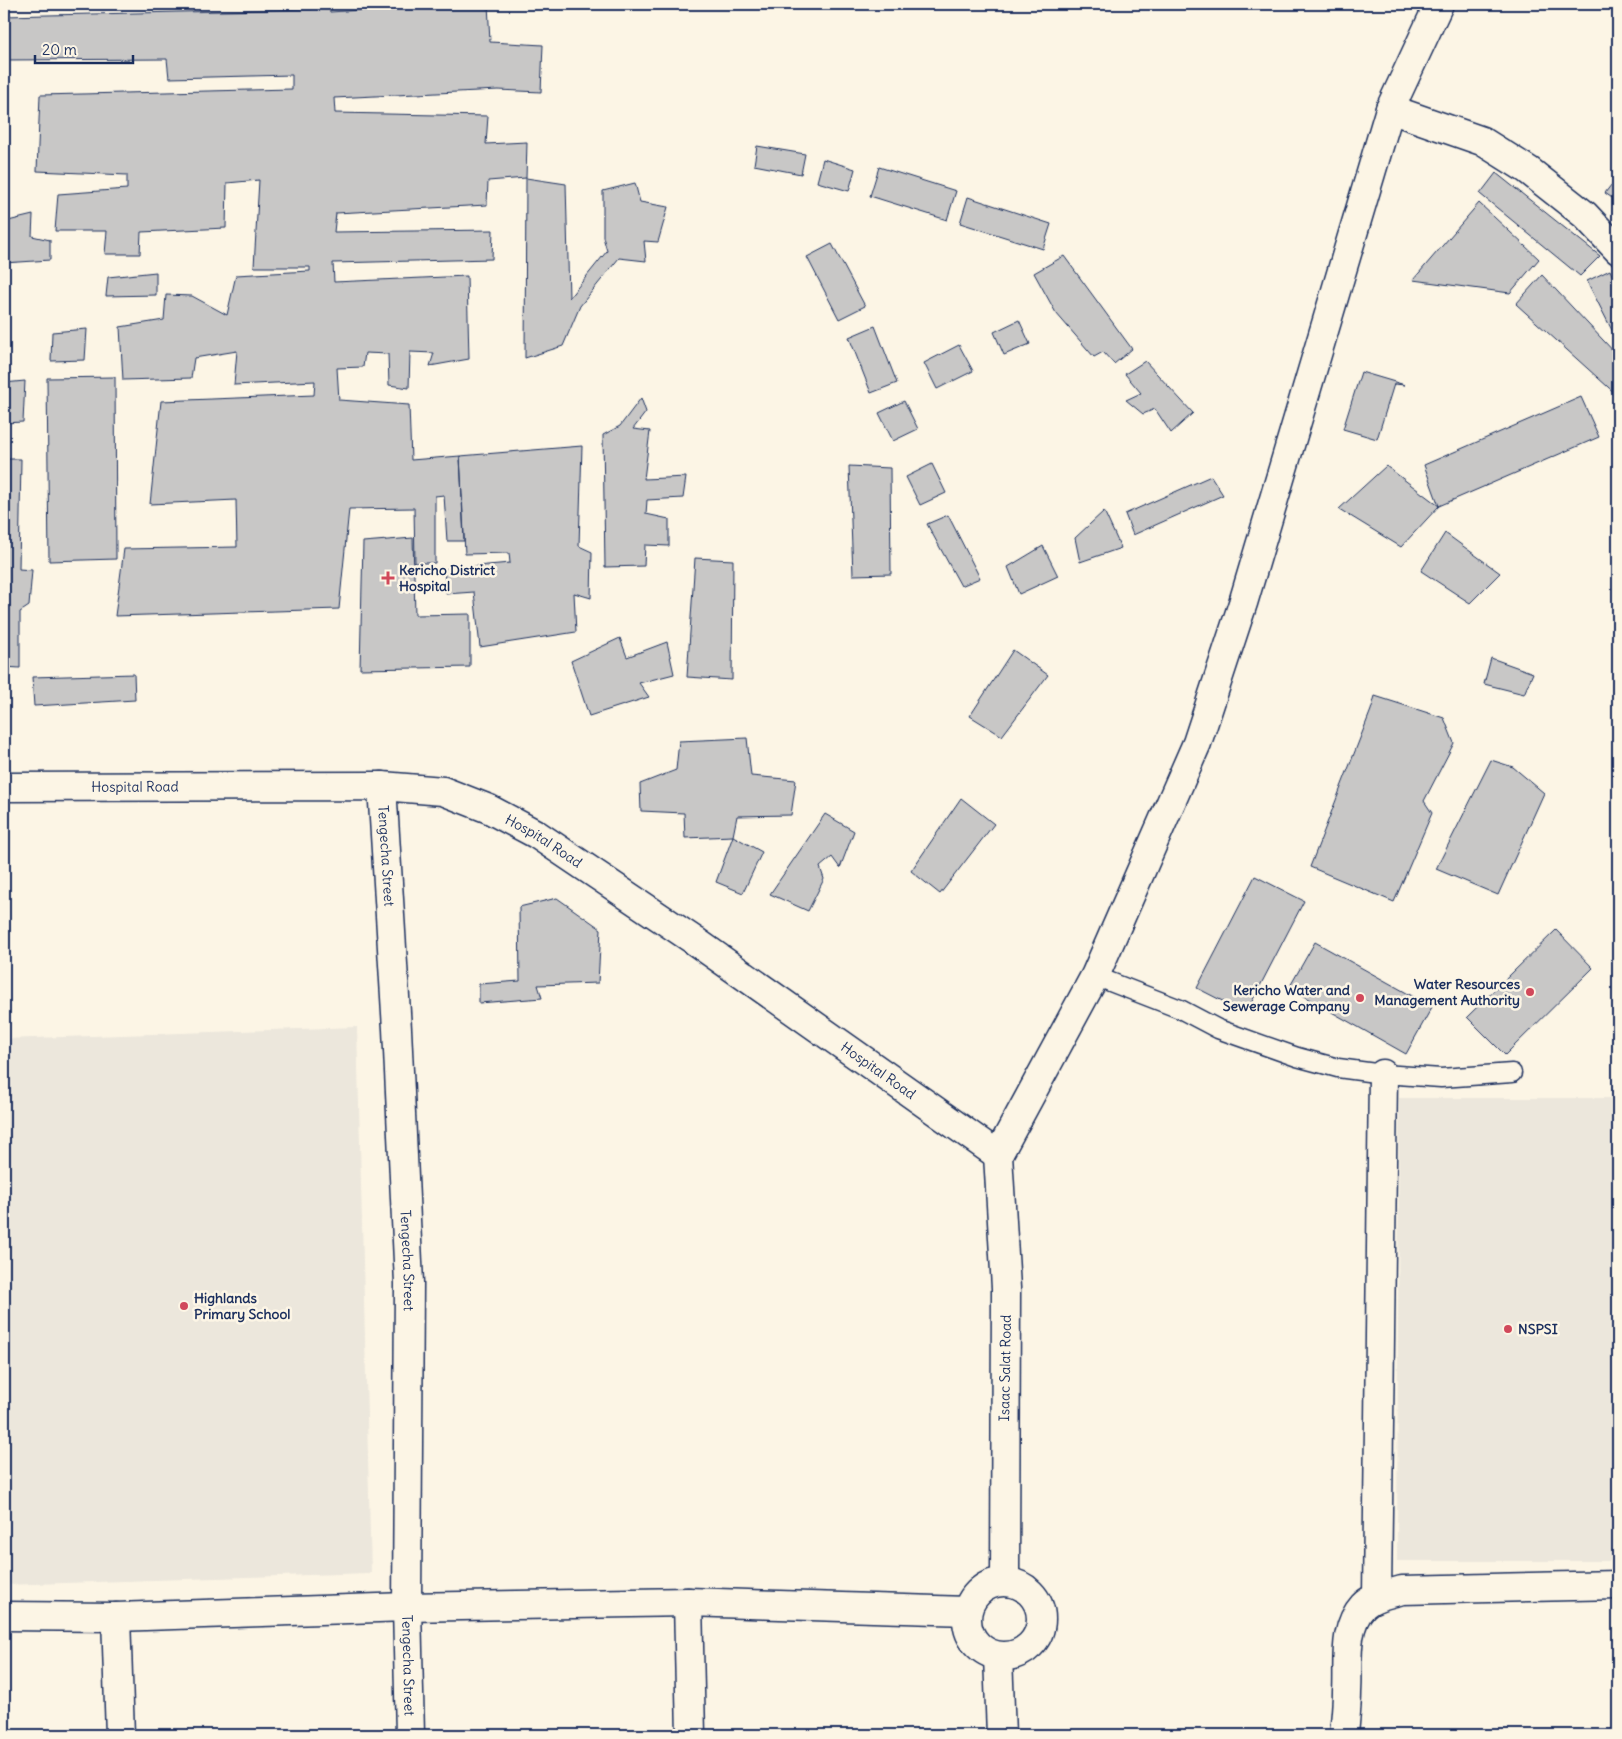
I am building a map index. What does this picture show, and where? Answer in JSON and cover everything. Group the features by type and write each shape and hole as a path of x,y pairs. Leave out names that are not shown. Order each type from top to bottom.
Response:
{"street":[{"path":"998,1155 1095,976 1197,743 1243,603 1390,110 1438,4"},
{"path":"1390,110 1482,141 1528,170 1585,215 1618,250"},
{"name":"Hospital Road","path":"4,787 382,786 444,791 489,809 536,834 695,942 998,1155"},
{"name":"Tengecha Street","path":"382,786 398,1029 409,1283 407,1607 410,1735"},
{"path":"1377,1597 1383,1074"},
{"name":"Isaac Salat Road","path":"998,1155 1006,1288 1005,1581"},
{"path":"1005,1581 1018,1584 1029,1590 1042,1612 1041,1625 1036,1638 1028,1648 1016,1654 998,1656 986,1652 976,1644 968,1633 966,1624 967,1611 972,1599 980,1589 992,1583 1005,1581"},
{"path":"1344,1735 1348,1692 1348,1645 1351,1623 1363,1605 1377,1597 1402,1590 1618,1585"},
{"path":"688,1602 691,1735"},
{"path":"4,1616 116,1617 407,1607 688,1602 967,1611"},
{"path":"116,1617 120,1735"},
{"path":"998,1656 1001,1735"}],"lane":[{"path":"1095,976 1180,1009 1218,1029 1271,1048 1338,1068 1383,1074 1440,1078 1512,1073"}],"shaded area":[{"name":"Highlands Primary School","path":"357,1027 371,1573 4,1585 4,1039"},
{"name":"NSPSI","path":"1399,1098 1618,1098 1618,1561 1397,1561"}],"building":[{"path":"312,4 329,4 330,12 453,4 488,4 490,42 543,45 541,92 498,90 334,98 335,113 488,116 486,144 527,142 526,178 488,181 487,205 336,213 334,232 493,230 492,259 333,263 334,282 467,276 469,359 430,366 434,353 410,352 409,388 389,385 388,354 365,353 363,367 337,368 339,400 409,405 411,460 460,456 464,541 447,541 444,495 435,496 435,563 415,563 414,508 349,509 339,609 115,616 124,549 237,547 236,500 150,504 161,401 314,395 315,381 234,385 237,351 194,358 191,378 123,380 120,327 164,320 166,295 192,296 227,315 236,275 310,271 310,267 254,267 259,180 227,183 226,228 141,232 140,254 105,254 107,231 55,231 58,194 127,189 127,175 37,171 40,95 292,89 292,75 169,78 167,59 4,60 4,16 312,9"},
{"path":"757,146 805,154 801,174 754,165"},
{"path":"823,159 855,169 849,191 817,182"},
{"path":"879,167 956,191 947,220 870,196"},
{"path":"1496,173 1600,256 1580,276 1480,194"},
{"path":"1618,176 1618,202 1605,193"},
{"path":"526,178 566,184 569,298 607,251 603,237 603,191 635,183 640,202 668,207 658,242 644,241 646,261 619,258 580,306 563,346 525,358"},
{"path":"968,197 1051,224 1043,249 960,223"},
{"path":"1479,203 1539,259 1510,293 1413,280"},
{"path":"33,215 32,236 50,240 50,260 4,263 4,222"},
{"path":"832,244 865,306 839,319 807,257"},
{"path":"1064,256 1132,349 1114,364 1103,352 1094,357 1056,313 1034,273"},
{"path":"1610,270 1618,290 1618,342 1587,281"},
{"path":"156,272 156,295 106,296 108,277"},
{"path":"1542,275 1618,356 1618,396 1516,304"},
{"path":"1019,320 1030,344 1004,355 994,332"},
{"path":"875,326 897,383 871,393 849,337"},
{"path":"87,329 85,360 51,361 52,332"},
{"path":"959,345 973,371 937,389 924,363"},
{"path":"1145,361 1193,413 1171,433 1155,409 1143,414 1126,400 1141,393 1125,374"},
{"path":"1361,372 1405,385 1394,384 1377,439 1343,429"},
{"path":"115,377 116,559 49,561 47,378"},
{"path":"25,381 23,422 4,423 4,383"},
{"path":"1581,397 1599,437 1439,506 1424,465"},
{"path":"641,398 646,412 633,429 650,431 644,479 686,477 683,498 647,500 646,514 669,519 669,546 645,545 644,566 605,567 603,435 620,426"},
{"path":"904,401 918,429 893,441 879,413"},
{"path":"1618,408 1618,430 1613,432 1611,419"},
{"path":"582,446 579,546 592,552 591,598 574,593 576,632 480,647 474,592 446,594 444,569 510,563 509,553 465,554 460,456"},
{"path":"4,459 21,459 19,569 32,570 29,606 20,612 20,668 4,667"},
{"path":"932,464 946,493 920,505 906,477"},
{"path":"849,466 890,468 891,574 853,575"},
{"path":"1386,466 1439,506 1401,547 1339,509"},
{"path":"1211,476 1223,495 1133,535 1125,514"},
{"path":"1104,511 1121,548 1080,562 1075,538"},
{"path":"948,515 980,578 961,586 927,524"},
{"path":"1445,533 1500,573 1470,603 1421,571"},
{"name":"Kericho District Hospital","path":"413,538 415,615 470,614 470,667 360,669 363,542"},
{"path":"1043,546 1058,576 1019,594 1008,567"},
{"path":"695,558 733,560 732,680 687,677"},
{"path":"620,638 627,657 667,642 674,674 639,683 649,697 589,716 571,661"},
{"path":"1013,650 1048,675 1002,736 970,716"},
{"path":"1491,658 1533,673 1524,694 1484,684"},
{"path":"134,674 135,700 34,706 32,677"},
{"path":"1375,696 1444,718 1454,743 1424,801 1432,813 1394,902 1310,867"},
{"path":"747,738 751,776 796,780 791,815 737,816 733,836 685,838 684,813 641,811 640,784 676,770 679,741"},
{"path":"1491,760 1513,767 1544,793 1498,895 1436,869"},
{"path":"961,798 994,824 940,894 911,871"},
{"path":"825,814 854,831 840,868 832,857 820,867 824,879 808,911 770,894"},
{"path":"733,836 762,852 743,893 716,882"},
{"path":"1255,876 1304,901 1246,1013 1197,988"},
{"path":"557,898 601,929 598,983 538,985 542,998 479,1003 479,984 520,981 519,907"},
{"name":"Water Resources Management Authority","path":"1556,930 1593,968 1505,1055 1467,1017"},
{"name":"Kericho Water and Sewerage Company","path":"1315,942 1432,1007 1406,1054 1289,988"}],"place":[{"name":"Kericho District Hospital","path":"388,578"},
{"name":"Water Resources Management Authority","path":"1530,992"},
{"name":"Kericho Water and Sewerage Company","path":"1360,998"},
{"name":"Highlands Primary School","path":"184,1306"},
{"name":"NSPSI","path":"1508,1329"}]}
